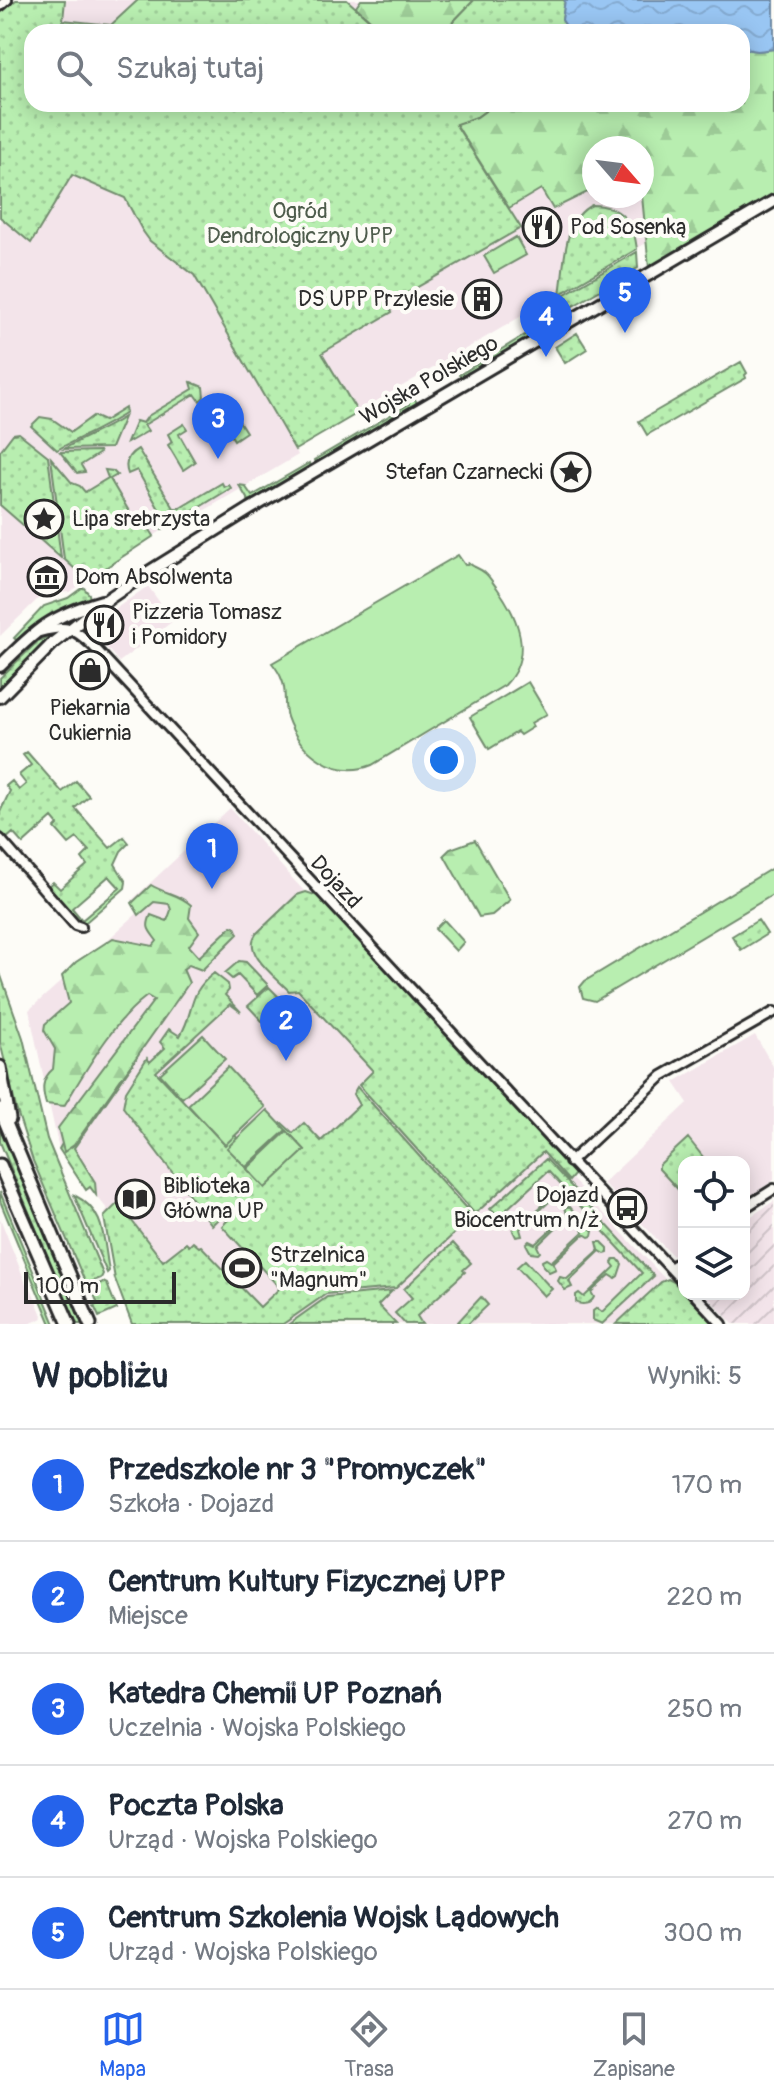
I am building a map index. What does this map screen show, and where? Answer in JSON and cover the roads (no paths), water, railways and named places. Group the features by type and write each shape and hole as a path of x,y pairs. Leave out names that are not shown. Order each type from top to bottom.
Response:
{"main road":[{"path":"0,1067 11,1136"},
{"path":"0,1109 90,1324"},
{"path":"0,1165 69,1324"},
{"path":"0,1182 31,1240"}],"street":[{"path":"0,6 7,0"},
{"name":"Wojska Polskiego","path":"0,697 53,643 108,599 250,509 774,201"},
{"name":"Wojska Polskiego","path":"0,666 33,634 60,616 108,599"},
{"path":"33,634 62,627 74,628"},
{"name":"Dojazd","path":"74,628 678,1277"},
{"path":"0,839 75,925 81,927"},
{"path":"570,1162 662,1076 774,1012"},
{"path":"750,1204 774,1189"},
{"path":"670,1268 678,1263"},
{"path":"700,1300 722,1324"}],"water":[{"path":"565,0 774,0 774,49 750,50 750,24 565,24 562,20"}],"place":[{"name":"Pod Sosenką","path":"542,227"},
{"name":"DS UPP Przylesie","path":"482,299"},
{"name":"Centrum Szkolenia Wojsk Lądowych","path":"625,333"},
{"name":"Poczta Polska","path":"546,357"},
{"name":"Katedra Chemii UP Poznań","path":"218,459"},
{"name":"Stefan Czarnecki","path":"571,472"},
{"name":"Lipa srebrzysta","path":"44,519"},
{"name":"Dom Absolwenta","path":"47,577"},
{"name":"Pizzeria Tomasz i Pomidory","path":"104,625"},
{"name":"Piekarnia Cukiernia","path":"90,670"},
{"name":"Przedszkole nr 3 \"Promyczek\"","path":"212,889"},
{"name":"Centrum Kultury Fizycznej UPP","path":"286,1061"},
{"name":"Biblioteka Główna UP","path":"135,1199"},
{"name":"Dojazd Biocentrum n/ż","path":"627,1208"},
{"name":"Strzelnica \"Magnum\"","path":"242,1268"}],"park label":[{"name":"Ogród Dendrologiczny UPP","path":"300,224"}]}
